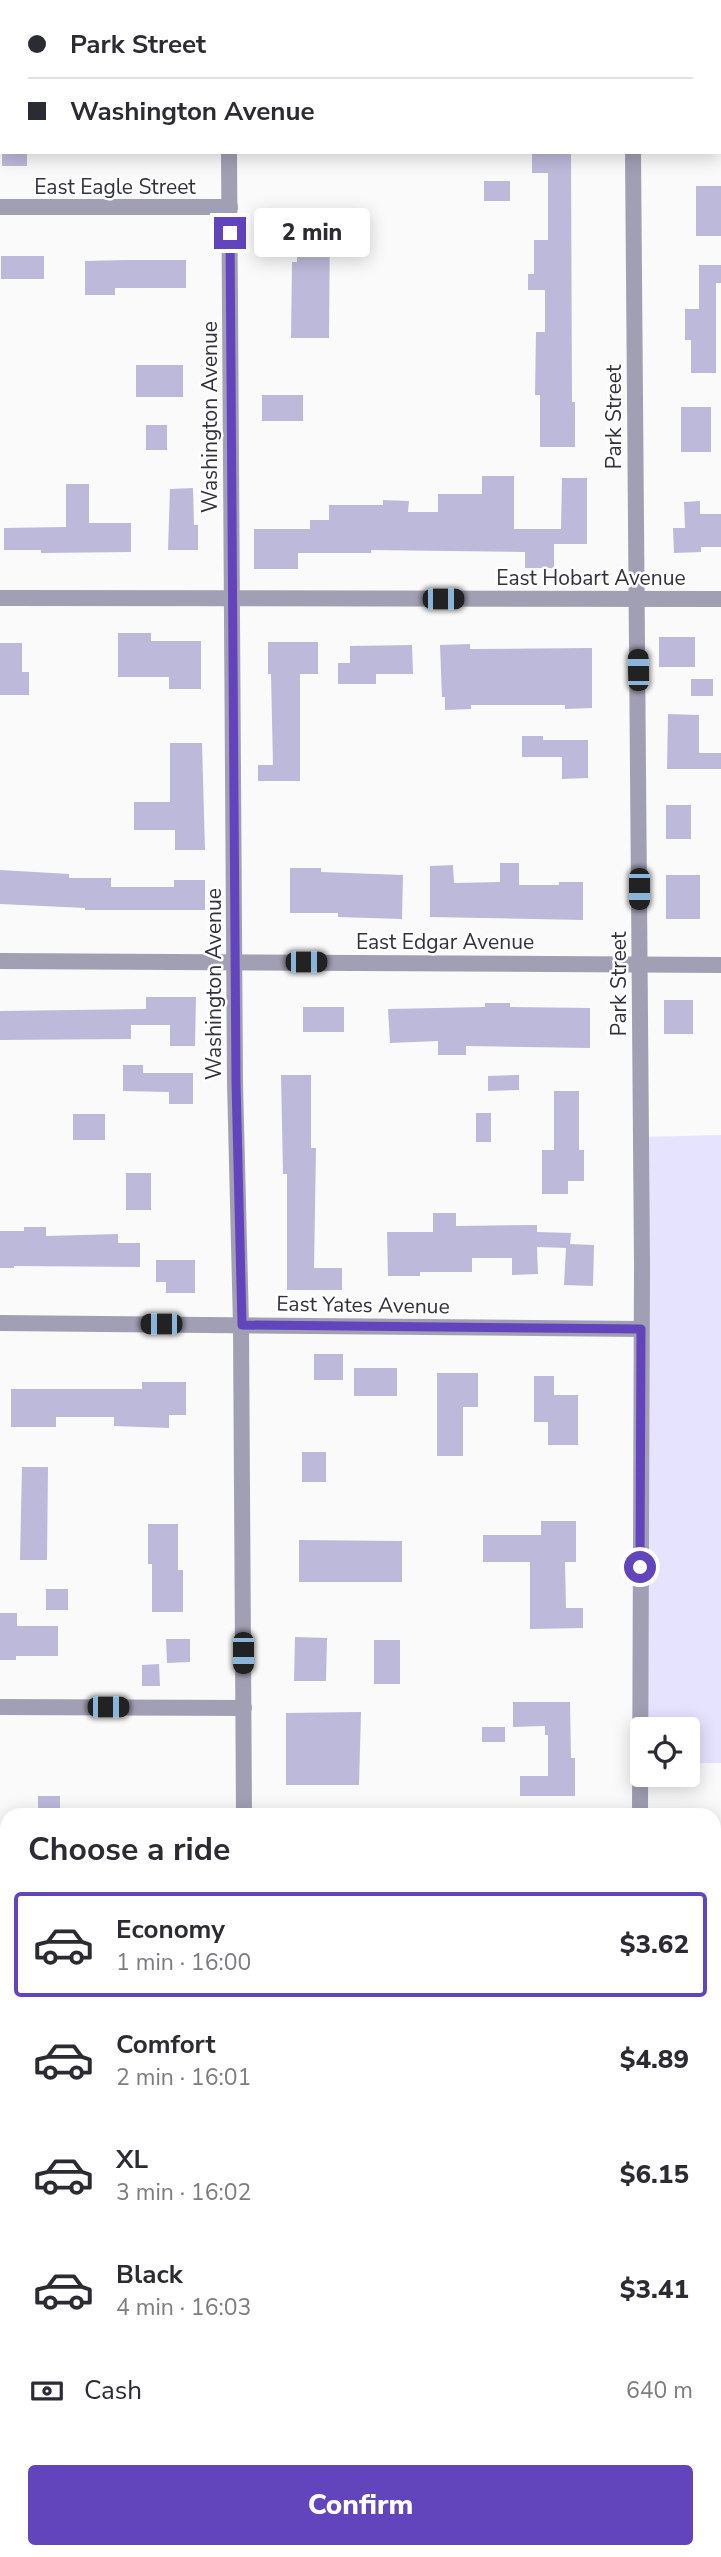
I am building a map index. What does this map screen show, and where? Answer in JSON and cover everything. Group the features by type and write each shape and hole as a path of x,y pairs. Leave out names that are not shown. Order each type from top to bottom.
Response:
{"street":[{"name":"Washington Avenue","path":"229,154 237,1218 242,1325 244,1808"},
{"name":"Park Street","path":"634,154 640,965 640,1808"},
{"name":"East Eagle Street","path":"0,207 230,207"},
{"name":"East Hobart Avenue","path":"0,598 721,599"},
{"name":"East Edgar Avenue","path":"0,961 721,965"},
{"name":"East Yates Avenue","path":"0,1323 641,1329"},
{"path":"0,1707 244,1708"}],"shaded area":[{"path":"721,1135 721,1763 700,1763 700,1717 642,1717 641,1137"}],"building":[{"path":"2,154 27,154 27,166 2,166"},
{"path":"532,154 571,154 572,402 575,402 575,447 540,447 540,395 535,395 536,332 545,332 545,290 528,290 528,274 534,274 534,240 548,240 548,173 532,173"},
{"path":"484,181 510,181 510,201 484,201"},
{"path":"696,186 721,186 721,236 696,236"},
{"path":"297,222 330,222 329,338 291,338 292,262 297,262"},
{"path":"1,256 44,256 44,279 1,279"},
{"path":"186,260 186,288 115,288 115,295 85,295 85,261"},
{"path":"699,265 721,265 721,283 716,283 716,373 691,373 691,340 685,340 685,309 699,309"},
{"path":"136,365 183,365 183,397 136,397"},
{"path":"262,395 303,395 303,421 262,421"},
{"path":"681,407 711,407 711,452 681,452"},
{"path":"146,425 167,425 167,450 146,450"},
{"path":"482,476 514,476 514,529 561,529 562,478 587,478 587,544 554,544 554,568 525,568 525,552 371,550 371,553 298,553 298,569 254,569 254,529 310,529 310,520 329,520 329,505 383,505 383,500 409,501 408,512 438,512 438,494 482,494"},
{"path":"66,484 89,484 89,523 131,523 131,552 41,553 41,550 4,550 4,528 66,527"},
{"path":"193,488 198,550 168,550 170,489"},
{"path":"700,501 700,514 721,514 721,547 701,547 701,552 674,553 673,528 685,528 684,502"},
{"path":"118,633 151,633 151,641 201,641 201,689 169,689 169,677 118,677"},
{"path":"659,637 695,637 695,667 659,667"},
{"path":"268,642 318,642 318,674 300,674 300,781 258,781 258,765 273,765"},
{"path":"0,643 22,643 22,672 29,672 29,695 0,695"},
{"path":"470,644 470,649 592,648 592,708 565,709 565,705 471,705 471,709 445,710 440,645"},
{"path":"412,645 413,674 376,674 376,684 338,684 338,663 350,663 350,646"},
{"path":"691,679 713,679 713,696 691,696"},
{"path":"668,714 699,715 699,753 721,753 721,769 667,769"},
{"path":"522,736 543,736 543,740 588,740 588,778 562,779 562,757 522,757"},
{"path":"170,743 202,743 205,850 175,850 175,830 134,830 134,802 170,802"},
{"path":"666,805 691,805 691,839 666,839"},
{"path":"500,863 519,863 519,885 583,882 583,920 430,917 430,866 453,865 454,883 500,882"},
{"path":"290,868 403,875 402,919 338,917 338,913 290,913"},
{"path":"0,870 69,874 69,878 111,878 111,887 174,887 174,880 205,880 205,910 85,910 0,904"},
{"path":"666,875 700,875 700,919 666,919"},
{"path":"146,997 196,997 195,1046 170,1046 170,1025 131,1025 131,1039 0,1040 0,1011 146,1009"},
{"path":"664,1000 693,1000 693,1034 664,1034"},
{"path":"485,1003 510,1003 510,1007 590,1008 590,1048 466,1046 466,1055 438,1055 438,1041 390,1043 388,1009 485,1007"},
{"path":"303,1007 344,1007 344,1032 303,1032"},
{"path":"123,1065 143,1065 143,1073 193,1073 193,1104 169,1104 169,1092 123,1091"},
{"path":"281,1075 311,1075 311,1148 316,1148 314,1268 342,1268 342,1290 287,1290 287,1174 283,1174"},
{"path":"519,1075 519,1090 488,1091 488,1076"},
{"path":"554,1091 579,1091 579,1150 584,1150 584,1181 568,1181 568,1194 542,1194 542,1150 554,1150"},
{"path":"476,1113 491,1113 491,1142 476,1142"},
{"path":"73,1114 105,1114 105,1140 73,1140"},
{"path":"126,1173 151,1173 151,1210 126,1210"},
{"path":"433,1213 456,1213 456,1226 537,1225 537,1232 571,1233 570,1244 594,1245 593,1286 564,1285 566,1248 537,1247 538,1274 512,1275 512,1258 472,1258 472,1272 420,1272 420,1276 388,1276 387,1232 433,1232"},
{"path":"24,1227 46,1227 46,1236 118,1234 118,1243 140,1243 140,1267 0,1268 0,1231 24,1231"},
{"path":"156,1260 195,1260 195,1293 166,1293 166,1282 156,1282"},
{"path":"314,1354 343,1354 343,1380 314,1380"},
{"path":"354,1368 397,1368 397,1396 354,1396"},
{"path":"437,1373 478,1373 478,1407 463,1407 463,1456 437,1456"},
{"path":"534,1376 554,1376 554,1395 578,1395 578,1445 548,1445 548,1422 534,1422"},
{"path":"142,1382 186,1382 186,1415 169,1415 169,1428 114,1426 114,1417 56,1417 56,1427 11,1427 11,1389 142,1389"},
{"path":"302,1452 326,1452 326,1482 302,1482"},
{"path":"22,1467 48,1467 47,1560 20,1560"},
{"path":"541,1521 576,1521 576,1562 565,1562 566,1608 583,1608 583,1628 530,1629 530,1562 483,1562 483,1535 541,1535"},
{"path":"148,1524 178,1524 178,1570 183,1570 183,1612 152,1612 152,1564 148,1564"},
{"path":"299,1540 402,1541 402,1582 299,1582"},
{"path":"46,1589 68,1589 68,1610 46,1610"},
{"path":"0,1613 17,1613 17,1626 58,1626 58,1656 16,1656 16,1660 0,1660"},
{"path":"295,1637 327,1638 326,1681 294,1681"},
{"path":"166,1639 190,1639 190,1662 167,1663"},
{"path":"374,1640 400,1640 400,1684 374,1684"},
{"path":"159,1664 160,1686 142,1686 142,1665"},
{"path":"513,1702 570,1702 575,1796 520,1796 520,1776 548,1776 548,1735 545,1735 545,1726 513,1727"},
{"path":"361,1712 359,1785 286,1785 286,1713"},
{"path":"482,1727 505,1727 505,1742 482,1742"},
{"path":"38,1796 60,1796 60,1808 38,1808"}],"route":[{"path":"230,233 237,1218 242,1325 641,1329 640,1567"}]}
